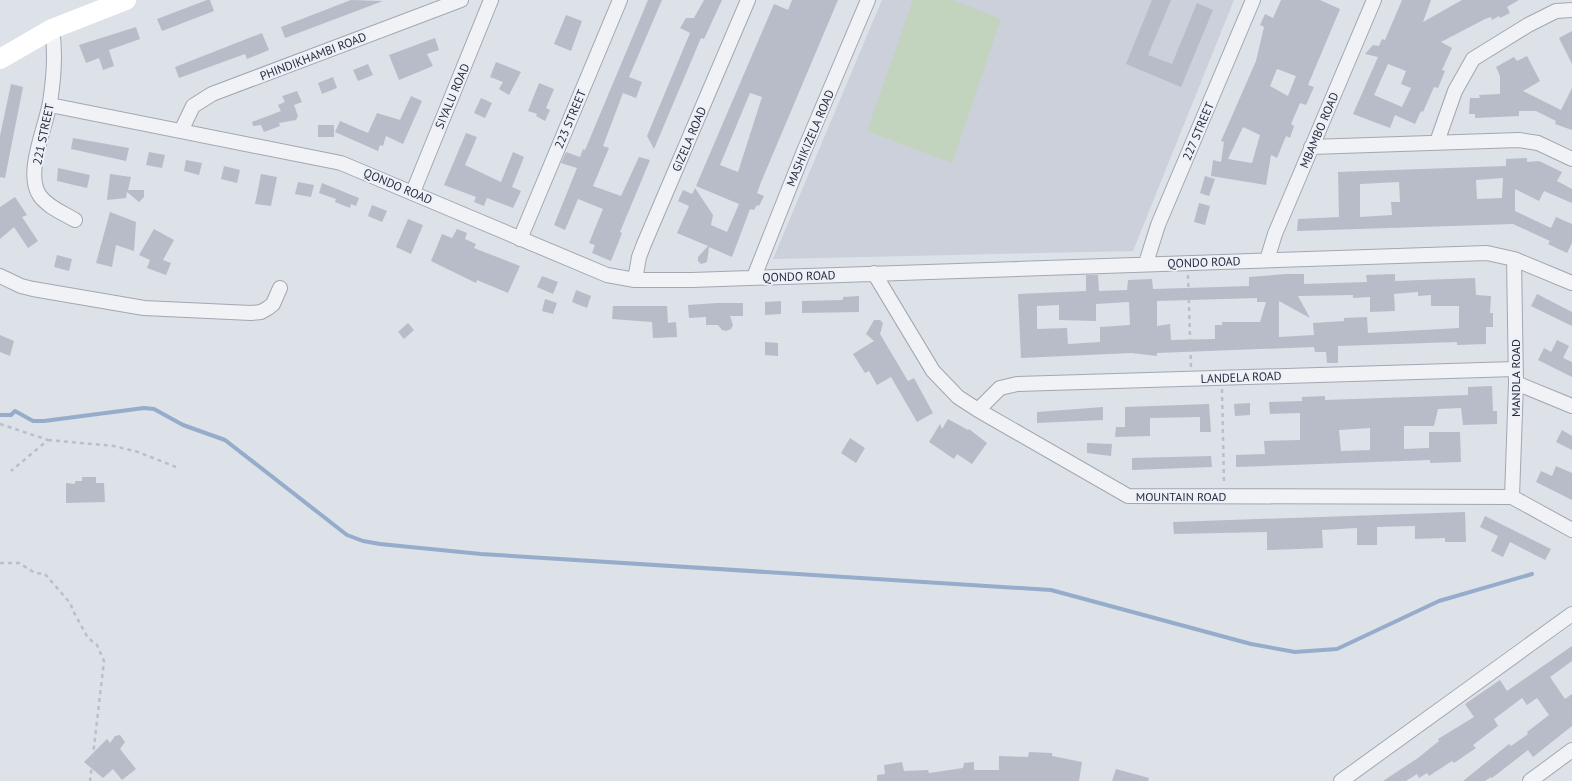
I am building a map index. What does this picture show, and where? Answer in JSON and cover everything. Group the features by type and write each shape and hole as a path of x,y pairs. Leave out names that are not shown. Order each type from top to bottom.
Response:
{"street":[{"path":"0,59 52,28 126,0"},
{"name":"PHINDIKHAMBI ROAD","path":"181,131 193,106 212,94 461,0"},
{"name":"SIYALU ROAD","path":"413,192 491,0"},
{"name":"223 STREET","path":"520,239 620,0"},
{"name":"GIZELA ROAD","path":"635,280 639,257 644,244 748,0"},
{"name":"MASHIKIZELA ROAD","path":"754,277 797,168 868,0"},
{"name":"227 STREET","path":"1146,264 1158,225 1253,0"},
{"name":"MBAMBO ROAD","path":"1266,260 1374,0"},
{"path":"1437,142 1455,91 1473,60 1528,26 1556,12 1572,10"},
{"name":"221 STREET","path":"52,28 55,56 50,105 37,157 35,186 40,196 51,207 75,220"},
{"name":"QONDO ROAD","path":"50,105 341,163 607,275 635,280 1487,253 1514,258 1572,283"},
{"path":"1312,146 1529,141 1572,159"},
{"name":"MANDLA ROAD","path":"1512,497 1516,383 1514,258"},
{"name":"MOUNTAIN ROAD","path":"874,273 933,371 958,397 1128,496 1512,497 1572,530"},
{"path":"0,276 21,286 33,289 144,308 229,313 262,312 273,304 280,288"},
{"name":"LANDELA ROAD","path":"978,410 1000,388 1017,384 1515,368"},
{"path":"1516,383 1572,406"},
{"path":"1341,781 1572,614"},
{"path":"1530,781 1572,750"}],"path":[{"path":"1188,277 1191,368"},
{"path":"1222,392 1224,497"},
{"path":"0,424 48,440 114,446 138,452 176,466"},
{"path":"11,471 48,440"},
{"path":"0,563 20,563 35,573 45,574 71,604 88,638 97,646 104,661 90,781"}],"shaded area":[{"path":"882,0 1234,0 1133,251 773,259"}],"green space":[{"path":"913,0 953,0 1001,19 952,163 867,131"}],"building":[{"path":"210,0 214,11 162,31 157,19"},
{"path":"351,0 383,1 285,38 281,27"},
{"path":"648,0 662,0 629,77 642,82 636,98 623,93 603,146 609,148 593,186 621,196 639,157 650,160 620,232 622,233 611,261 592,253 595,245 589,243 603,209 578,199 565,230 554,225 577,168 561,163 566,152 580,157 583,149 585,150"},
{"path":"704,0 722,0 704,39 701,38 654,149 647,136 690,33 680,28 686,18 694,18"},
{"path":"792,0 838,0 761,182 757,193 764,196 759,206 757,205 754,210 750,209 732,257 709,247 707,262 701,264 698,261 698,257 708,246 677,233 689,206 678,201 683,190 692,194 695,188 713,215 711,225 727,232 739,204 696,186 774,4 788,10","holes":["750,93 762,97 738,172 720,165"]},
{"path":"1152,0 1171,0 1148,55 1172,64 1197,3 1213,10 1181,87 1126,64"},
{"path":"1281,0 1320,0 1340,9 1308,85 1314,87 1306,105 1300,103 1291,124 1294,126 1290,138 1286,136 1277,158 1271,155 1266,185 1211,176 1213,160 1221,162 1224,142 1221,141 1256,61 1264,27 1260,25 1265,14 1273,18","holes":["1277,69 1296,76 1288,96 1270,86","1243,127 1260,135 1252,163 1228,159"]},
{"path":"1402,0 1431,0 1423,22 1462,0 1519,0 1507,7 1510,13 1492,20 1491,17 1485,19 1441,42 1452,48 1442,70 1445,71 1438,88 1434,87 1423,112 1421,111 1415,124 1395,115 1390,128 1353,114 1378,57 1365,54 1373,45 1379,46 1382,39 1385,40","holes":["1388,64 1406,71 1401,84 1411,88 1402,107 1374,95"]},
{"path":"566,15 582,21 571,51 554,44"},
{"path":"136,27 140,39 109,50 114,66 103,70 99,58 86,63 79,45"},
{"path":"1572,31 1572,64 1559,38"},
{"path":"262,33 269,50 247,59 245,54 179,78 175,67"},
{"path":"435,38 439,50 427,54 433,66 399,80 389,55"},
{"path":"1527,56 1540,81 1523,91 1561,110 1572,88 1572,130 1555,124 1556,121 1536,111 1519,111 1519,116 1475,118 1475,114 1469,114 1470,98 1480,98 1479,95 1500,94 1500,76 1496,67 1514,57 1517,61"},
{"path":"496,62 521,72 509,95 499,89 503,82 490,77"},
{"path":"368,64 373,75 358,81 353,70"},
{"path":"333,77 337,88 322,94 318,83"},
{"path":"539,83 554,89 546,108 550,110 545,121 536,116 537,114 528,111"},
{"path":"11,84 23,87 5,178 0,177 0,136"},
{"path":"297,91 302,102 294,105 298,116 296,120 279,123 280,126 264,132 261,125 253,126 252,122 281,111 278,105 285,102 282,96"},
{"path":"411,96 422,101 403,144 386,136 383,146 380,145 378,151 335,132 340,121 368,133 377,113 400,120"},
{"path":"481,98 492,103 485,118 474,113"},
{"path":"318,125 334,125 334,137 318,137"},
{"path":"466,133 477,137 465,165 501,182 513,152 524,157 512,187 521,191 513,208 487,198 484,206 474,202 476,197 444,185"},
{"path":"73,138 129,148 126,161 71,149"},
{"path":"149,152 165,155 162,168 146,165"},
{"path":"1527,158 1527,162 1539,161 1562,172 1557,181 1572,189 1572,203 1544,191 1539,201 1515,189 1515,211 1551,228 1556,217 1572,224 1572,243 1567,253 1548,244 1550,241 1513,224 1297,231 1298,219 1339,217 1338,172 1506,166 1506,159","holes":["1503,178 1502,198 1477,199 1476,180","1399,182 1400,202 1391,202 1392,215 1360,217 1360,184"]},
{"path":"186,160 202,163 199,175 184,171"},
{"path":"224,166 240,170 237,183 221,179"},
{"path":"58,168 90,175 87,188 57,181"},
{"path":"110,174 131,177 128,190 144,190 144,197 139,202 127,192 126,198 107,200"},
{"path":"261,174 277,177 271,206 255,204"},
{"path":"1205,176 1215,179 1209,196 1200,193"},
{"path":"298,182 314,185 311,197 295,194"},
{"path":"322,183 359,198 356,206 351,204 350,208 335,202 336,199 319,193"},
{"path":"15,197 27,215 22,217 38,241 28,248 14,227 0,239 0,207"},
{"path":"1199,203 1210,206 1205,225 1194,222"},
{"path":"372,205 387,211 382,222 368,216"},
{"path":"110,212 136,222 134,251 116,245 112,267 96,263"},
{"path":"408,219 423,225 411,254 396,247"},
{"path":"154,229 174,240 163,260 171,263 166,275 147,268 150,260 139,255"},
{"path":"457,229 467,233 465,239 476,244 474,248 520,266 508,293 477,280 476,283 431,261 442,234 452,238"},
{"path":"57,255 72,259 69,271 54,267"},
{"path":"1304,274 1304,284 1367,282 1366,275 1395,274 1395,281 1475,278 1476,295 1491,296 1490,313 1493,313 1493,327 1486,327 1486,344 1457,345 1457,342 1338,346 1338,363 1327,363 1326,352 1315,352 1314,347 1157,353 1157,356 1131,353 1021,358 1018,294 1086,291 1086,275 1098,275 1099,291 1127,290 1128,280 1152,279 1153,289 1249,286 1249,277","holes":["1418,292 1418,296 1431,295 1431,306 1459,306 1459,328 1368,333 1367,317 1344,318 1344,321 1313,323 1314,335 1279,337 1279,301 1310,318 1298,296 1353,295 1353,298 1370,297 1370,312 1395,311 1394,294","1257,298 1257,302 1266,302 1260,322 1222,322 1222,325 1215,325 1215,339 1171,340 1170,324 1157,326 1157,301","1129,302 1130,325 1100,327 1100,342 1068,344 1067,328 1037,329 1037,306 1059,305 1059,320 1096,321 1096,304"]},
{"path":"542,276 558,282 553,294 537,287"},
{"path":"576,290 591,296 587,308 572,302"},
{"path":"1537,294 1572,312 1572,326 1531,306"},
{"path":"859,296 859,312 802,313 802,301 843,300 843,297"},
{"path":"545,299 557,303 553,314 542,311"},
{"path":"781,301 781,314 765,315 765,302"},
{"path":"743,303 743,316 730,316 733,325 731,329 726,331 722,330 718,325 706,325 706,317 689,318 688,305"},
{"path":"613,306 667,306 668,323 676,322 677,337 653,338 652,322 612,319"},
{"path":"874,320 880,320 883,323 880,334 908,381 914,378 933,413 917,422 891,377 877,385 869,371 865,373 853,354 874,341 866,334"},
{"path":"408,323 414,330 404,339 398,332"},
{"path":"0,335 14,341 10,356 0,352"},
{"path":"1557,340 1569,346 1563,358 1572,362 1572,377 1538,360 1544,348 1551,352"},
{"path":"765,342 778,343 778,356 765,355"},
{"path":"1492,386 1493,411 1497,411 1497,424 1463,425 1461,408 1438,409 1434,426 1404,426 1404,449 1429,448 1429,432 1460,432 1461,462 1430,463 1430,460 1236,467 1236,455 1265,454 1264,441 1300,440 1300,413 1270,414 1269,402 1302,401 1302,397 1325,396 1325,400 1468,395 1468,387","holes":["1370,428 1370,450 1341,451 1339,430"]},
{"path":"1250,403 1250,415 1235,416 1234,404"},
{"path":"1209,404 1211,432 1200,432 1200,417 1150,418 1150,436 1115,437 1116,427 1125,427 1125,407"},
{"path":"1103,407 1103,420 1037,423 1037,412"},
{"path":"948,419 969,429 987,443 972,464 957,454 954,459 929,442 940,424 942,429"},
{"path":"1562,430 1572,436 1572,450 1556,442"},
{"path":"850,438 865,448 856,463 841,453"},
{"path":"1087,443 1112,444 1111,456 1087,453"},
{"path":"1211,456 1212,467 1132,470 1132,458"},
{"path":"1556,466 1572,473 1572,500 1536,482 1541,471 1552,476"},
{"path":"82,477 96,477 96,483 104,483 105,502 66,503 66,483 75,484 75,481 82,481"},
{"path":"1465,512 1466,542 1445,542 1445,538 1415,539 1415,526 1377,527 1377,545 1357,545 1357,528 1322,530 1323,548 1267,550 1267,532 1174,534 1173,522"},
{"path":"1485,516 1551,549 1545,560 1510,542 1503,557 1491,551 1498,536 1480,527"},
{"path":"1572,646 1572,661 1550,677 1565,699 1572,694 1572,726 1533,757 1528,750 1492,778 1485,781 1463,781 1509,744 1511,746 1528,734 1527,732 1549,715 1537,698 1527,705 1522,698 1494,719 1498,726 1473,745 1476,748 1454,763 1452,761 1429,776 1427,773 1419,778 1417,774 1406,781 1383,781 1418,758 1439,741 1438,739 1474,717 1465,704 1500,680 1507,691"},
{"path":"120,735 125,742 120,749 136,769 122,780 113,769 103,778 84,762 107,739 110,743 115,736"},
{"path":"1029,752 1052,753 1052,756 1082,762 1079,781 877,781 877,775 885,774 884,765 902,762 904,771 928,770 929,773 963,768 964,763 974,762 974,770 999,770 999,756 1028,757"},
{"path":"1116,769 1149,778 1148,781 1112,781"}],"waterway":[{"path":"0,415 11,415 15,411 33,421 44,421 144,408 154,409 183,425 225,440 347,535 363,541 481,554 1051,590 1251,644 1295,652 1337,649 1439,601 1532,574"}]}
